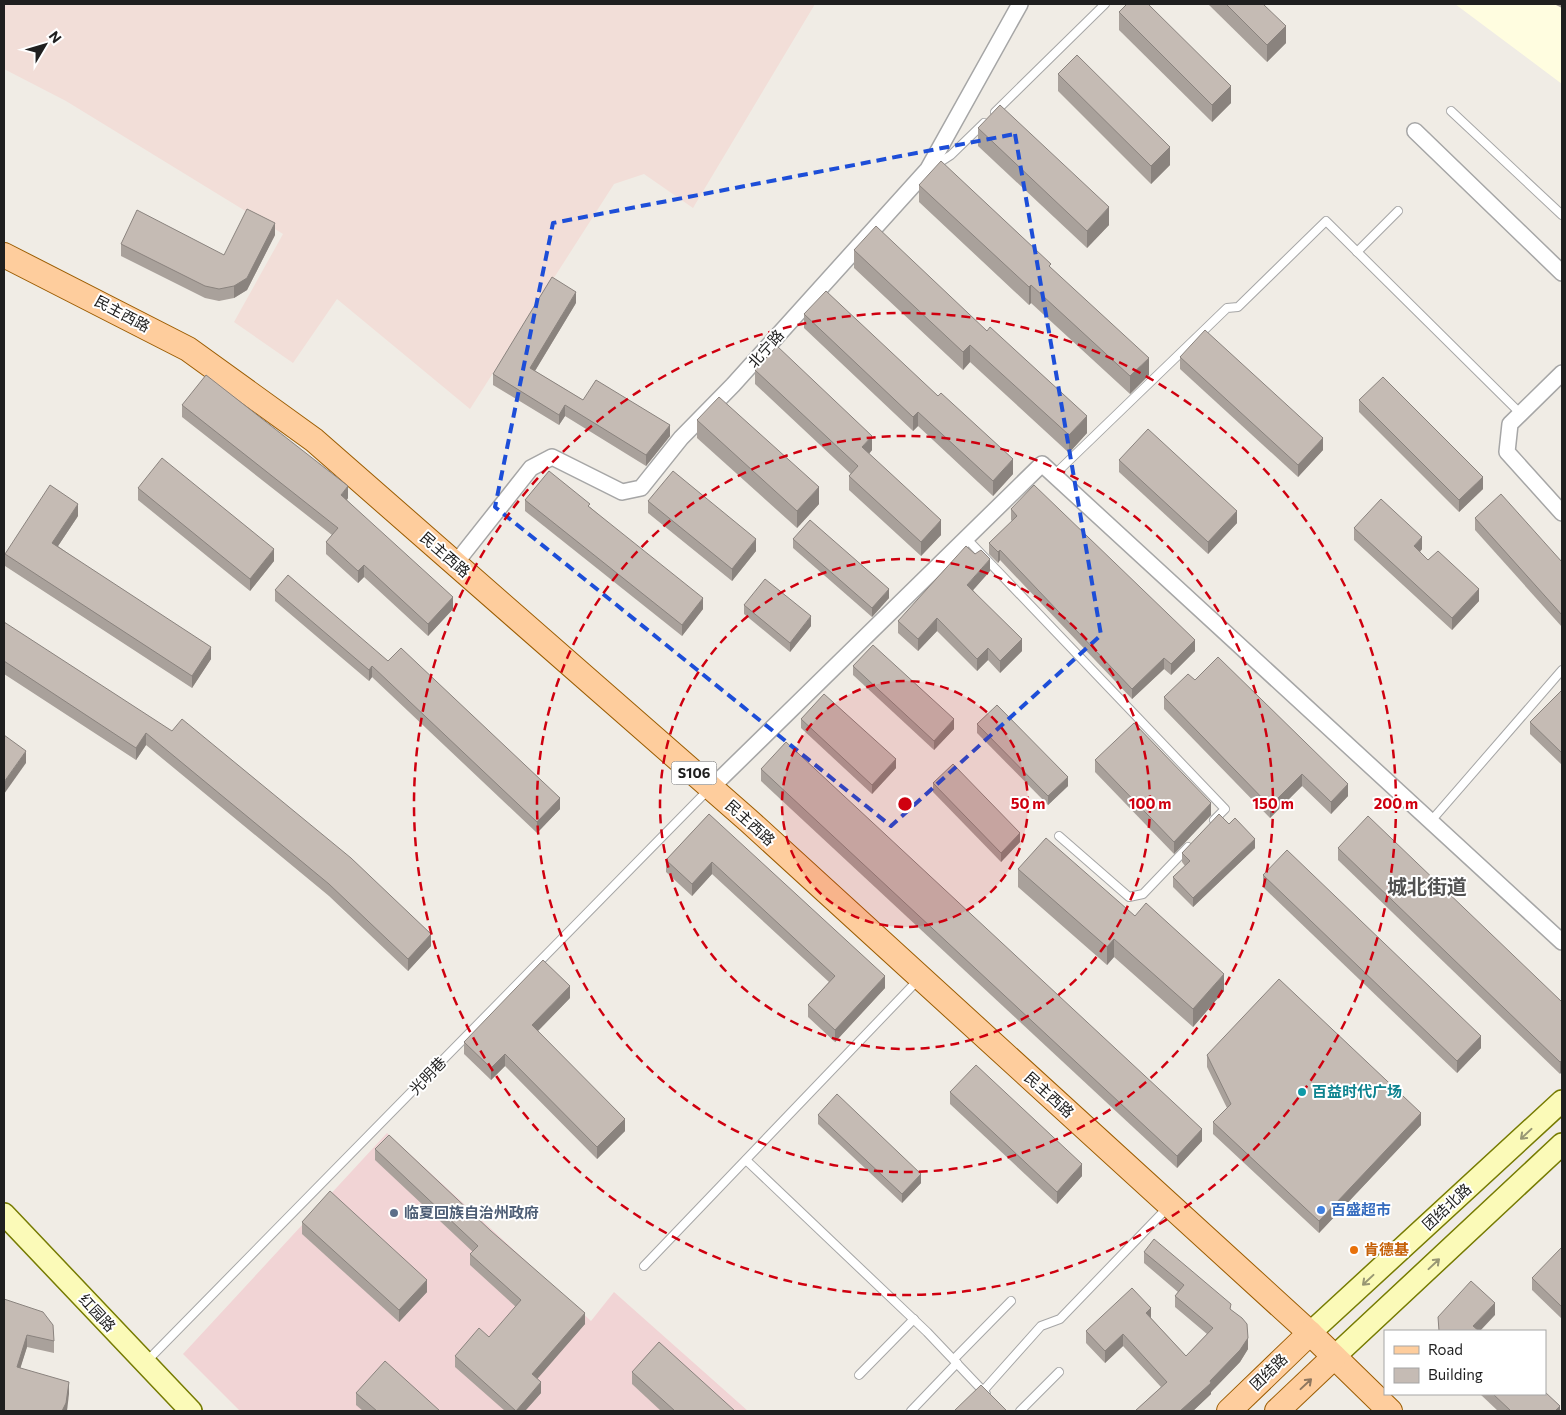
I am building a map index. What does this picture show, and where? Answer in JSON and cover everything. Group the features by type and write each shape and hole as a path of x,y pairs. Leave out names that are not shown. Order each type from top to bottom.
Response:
{"main road":[{"name":"民主西路","path":"4,255 188,349 314,440 711,788 1310,1333 1334,1358"},
{"name":"团结北路","path":"1310,1333 1562,1101"},
{"path":"1277,1411 1562,1144"},
{"name":"红园路","path":"4,1214 191,1411"},
{"name":"团结路","path":"1228,1411 1310,1333"},
{"name":"S106","path":"1334,1358 1390,1411"}],"street":[{"name":"北宁路","path":"455,564 531,468 552,457 622,492 641,488 681,438 733,385 928,169 1020,4"},
{"path":"1415,131 1562,272"},
{"path":"1562,373 1510,424 1507,452 1562,513"},
{"path":"711,788 1042,464 1562,942"}],"lane":[{"path":"928,169 951,156 1105,4"},
{"path":"1452,111 1562,214"},
{"path":"1357,252 1398,211"},
{"path":"1054,475 1227,308 1238,307 1326,221 1521,414"},
{"path":"966,538 1225,809 1204,830"},
{"path":"1430,821 1562,670"},
{"name":"光明巷","path":"145,1364 711,788"},
{"path":"1059,836 1130,897 1143,894 1191,844"},
{"path":"644,1266 921,978"},
{"path":"746,1160 914,1319 990,1398"},
{"path":"984,1391 1041,1326 1060,1319 1170,1206"},
{"path":"911,1411 1011,1301"},
{"path":"859,1375 914,1319"},
{"path":"1020,1411 1059,1372"}],"highlighted area":[{"path":"1015,134 1101,635 891,826 495,507 553,223"}],"shaded area":[{"path":"4,4 815,4 693,208 644,174 614,184 470,409 337,299 293,363 234,322 283,234 66,101 4,69"},
{"path":"1455,4 1562,4 1562,84"},
{"name":"临夏回族自治州政府","path":"387,1133 591,1321 614,1292 748,1411 240,1411 183,1354"}],"building":[{"path":"1127,4 1148,4 1231,86 1212,105 1119,12"},
{"path":"1226,4 1263,4 1286,26 1267,45"},
{"path":"1077,55 1170,147 1151,166 1058,74"},
{"path":"1000,105 1109,207 1087,231 978,128"},
{"path":"941,161 1051,264 1049,266 1149,358 1130,376 1031,285 1029,287 919,185"},
{"path":"247,209 275,223 247,278 234,286 219,289 205,286 121,244 137,210 224,255"},
{"path":"876,226 987,331 990,327 1087,416 1069,435 970,345 963,352 854,250"},
{"path":"552,277 576,292 530,368 583,400 596,380 670,425 646,455 565,405 559,415 493,374"},
{"path":"826,291 938,396 941,393 1013,459 993,481 918,412 913,417 804,314"},
{"path":"1205,330 1323,438 1298,465 1180,357"},
{"path":"777,346 872,436 862,447 941,520 921,542 849,476 858,466 755,370"},
{"path":"206,375 348,486 341,495 453,597 428,624 364,565 358,571 326,542 338,528 182,405"},
{"path":"1383,377 1483,477 1459,500 1359,400"},
{"path":"719,397 819,487 797,511 697,420"},
{"path":"1148,429 1237,511 1208,542 1119,460"},
{"path":"162,458 274,549 250,579 138,488"},
{"path":"549,471 590,504 588,506 703,598 682,625 525,500"},
{"path":"673,471 756,539 732,569 648,501"},
{"path":"50,485 78,504 52,543 211,647 192,676 5,554"},
{"path":"1034,485 1195,640 1171,664 1164,658 1132,689 1000,550 998,552 989,543 1017,516 1011,509"},
{"path":"1501,494 1562,562 1562,615 1475,518"},
{"path":"1381,499 1422,537 1414,546 1428,560 1438,551 1479,589 1452,618 1354,528"},
{"path":"810,520 889,589 872,608 793,539"},
{"path":"966,546 975,554 981,550 990,559 967,585 1022,639 1000,661 988,648 977,659 937,618 918,639 898,621"},
{"path":"288,575 388,661 401,648 560,798 537,822 372,666 369,670 275,590"},
{"path":"765,579 811,616 790,643 744,605"},
{"path":"4,622 172,731 182,719 351,858 431,934 408,959 329,884 146,733 136,748 4,661"},
{"path":"873,645 954,719 934,741 853,666"},
{"path":"1218,657 1348,784 1331,802 1302,774 1270,806 1164,697 1188,674 1195,680"},
{"path":"1561,691 1562,693 1562,753 1530,722"},
{"path":"824,694 896,759 872,785 801,719"},
{"path":"997,705 1068,777 1048,796 977,724"},
{"path":"1134,723 1211,803 1174,842 1095,760"},
{"path":"4,735 26,751 4,782"},
{"path":"786,742 1202,1129 1177,1156 761,769"},
{"path":"953,764 1020,833 1001,853 933,783"},
{"path":"709,814 885,976 835,1030 808,1005 835,976 712,862 692,884 666,860"},
{"path":"1219,814 1229,824 1235,818 1255,839 1193,898 1173,877 1190,861 1182,853"},
{"path":"1368,816 1562,1002 1562,1060 1560,1062 1338,848"},
{"path":"1046,838 1135,916 1146,903 1224,974 1193,1009 1114,939 1107,947 1018,869"},
{"path":"1287,850 1481,1036 1457,1061 1263,875"},
{"path":"543,960 570,986 532,1025 625,1119 597,1147 505,1054 491,1068 464,1042"},
{"name":"百益时代广场","path":"1279,979 1421,1113 1319,1221 1213,1122 1231,1104 1207,1055"},
{"path":"976,1065 1082,1164 1057,1192 950,1092"},
{"path":"837,1094 921,1174 902,1194 818,1115"},
{"path":"389,1135 491,1231 585,1313 532,1374 541,1382 516,1411 455,1356 479,1328 489,1337 521,1300 470,1254 478,1246 375,1149"},
{"path":"330,1191 427,1280 399,1310 302,1222"},
{"path":"1154,1239 1231,1304 1230,1309 1247,1324 1248,1338 1240,1350 1210,1381 1211,1383 1180,1411 1135,1411 1167,1382 1123,1334 1105,1351 1086,1331 1132,1288 1151,1308 1146,1313 1186,1356 1213,1328 1175,1296 1184,1285 1144,1252"},
{"path":"1561,1248 1562,1250 1562,1307 1532,1278"},
{"path":"1471,1281 1495,1303 1473,1326 1478,1330 1439,1330 1438,1317"},
{"path":"4,1299 43,1312 53,1325 54,1341 27,1335 17,1367 69,1382 66,1403 62,1411 4,1411"},
{"path":"659,1342 735,1411 675,1411 632,1372"},
{"path":"385,1361 440,1411 377,1411 356,1393"},
{"path":"981,1385 1007,1411 954,1411"},
{"path":"1546,1393 1560,1406 1555,1411 1511,1411 1494,1395 1546,1395"}],"place":[{"name":"百益时代广场","path":"1302,1092"},
{"name":"百盛超市","path":"1321,1210"},
{"name":"临夏回族自治州政府","path":"394,1213"},
{"name":"肯德基","path":"1354,1250"}],"district":[{"name":"城北街道","path":"1427,887"}]}
